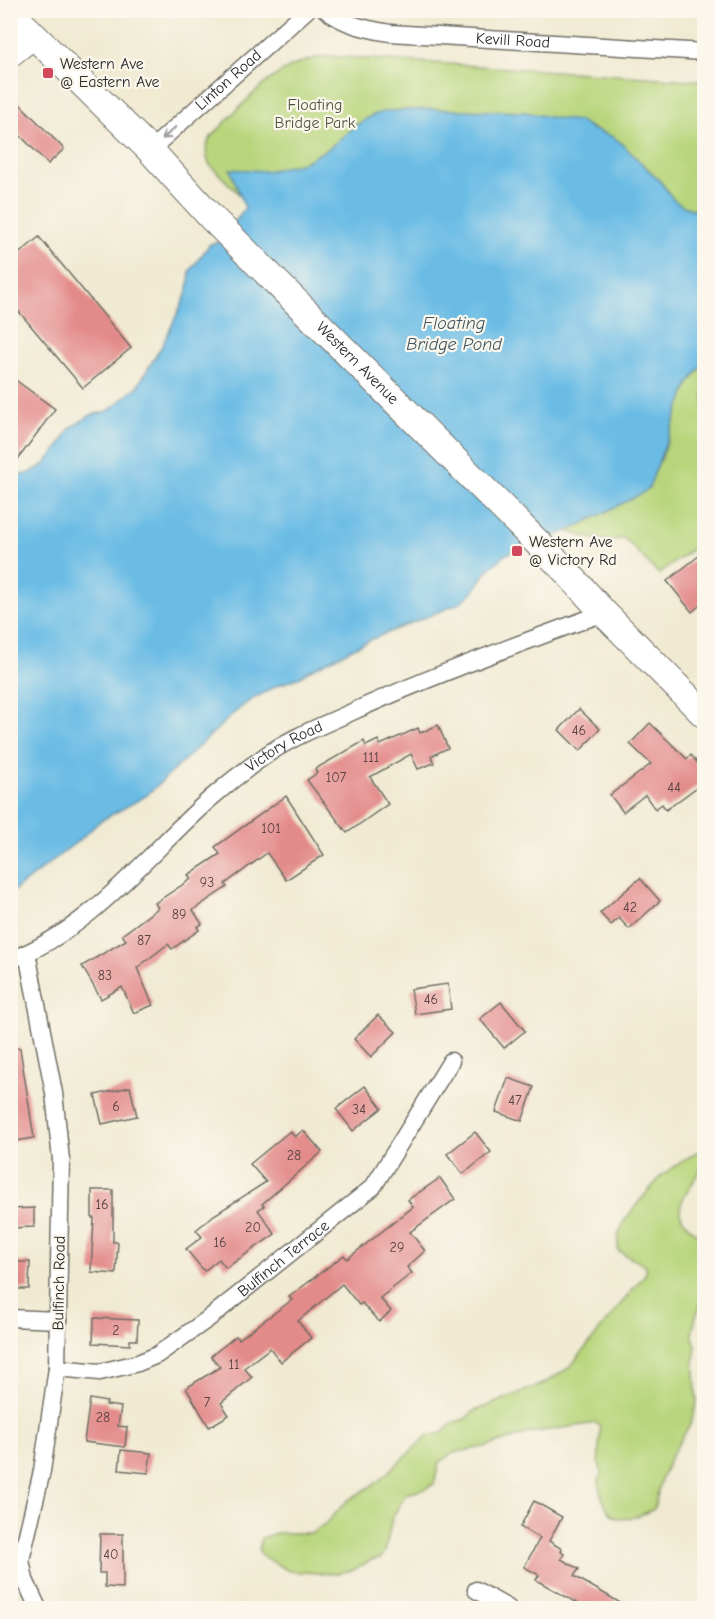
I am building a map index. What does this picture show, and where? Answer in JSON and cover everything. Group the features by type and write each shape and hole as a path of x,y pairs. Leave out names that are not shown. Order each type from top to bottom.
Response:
{"main road":[{"name":"Western Avenue","path":"10,12 150,150 219,225 565,570 604,613 705,714"},
{"path":"10,55 34,36"}],"street":[{"name":"Linton Road","path":"150,150 307,10"},
{"name":"Kevill Road","path":"326,10 335,18 358,27 390,33 705,52"},
{"name":"Victory Road","path":"10,960 59,935 104,900 210,798 266,754 297,737 389,695 604,613"},
{"name":"Bulfinch Road","path":"27,953 54,1093 61,1160 57,1368 42,1471 21,1560 25,1580 38,1608"},
{"name":"Bulfinch Terrace","path":"57,1368 100,1372 138,1363 157,1355 208,1319 373,1187 451,1061"},
{"path":"10,1318 58,1320"},
{"path":"476,1590 508,1608"}],"green space":[{"name":"Floating Bridge Park","path":"328,56 704,81 704,540 659,574 624,538 603,540 568,531 617,505 661,460 678,408 696,373 667,190 626,150 577,121 258,213 210,165 206,152 208,142 249,98 276,75 309,60"},
{"path":"704,1141 704,1166 681,1203 680,1210 685,1222 704,1241 704,1296 692,1334 696,1346 694,1361 697,1404 690,1425 672,1454 661,1480 654,1509 625,1519 611,1514 606,1508 599,1484 601,1473 600,1427 596,1423 529,1433 488,1446 453,1453 439,1463 434,1484 406,1494 392,1518 385,1552 381,1558 371,1560 353,1570 333,1574 289,1571 262,1556 259,1551 261,1538 276,1533 312,1533 326,1523 347,1501 379,1481 427,1436 442,1433 453,1423 465,1419 474,1411 545,1383 570,1367 646,1273 646,1266 618,1251 618,1236 625,1220 662,1175 701,1149"}],"water":[{"name":"Floating Bridge Pond","path":"431,109 525,112 579,121 620,142 660,181 673,199 683,206 698,211 702,220 704,241 704,363 689,383 649,487 643,493 568,531 505,555 488,570 473,592 458,604 372,639 249,701 146,796 100,821 11,893 11,473 15,476 30,473 45,464 59,447 70,428 91,415 108,411 137,387 163,344 188,291 190,271 210,244 220,242 245,208 230,169 267,171 302,163 328,149 356,125 373,115 387,111"}],"building":[{"path":"10,94 64,149 48,164 10,125"},
{"path":"39,237 131,348 83,388 10,301 10,261"},
{"path":"10,376 55,409 10,470"},
{"path":"705,551 705,601 692,612 667,581"},
{"path":"579,709 600,729 580,751 559,730"},
{"path":"650,723 687,759 691,755 705,772 705,781 666,810 662,804 655,809 645,795 623,812 610,795 651,764 630,744"},
{"path":"438,725 448,748 431,756 434,763 418,769 411,754 370,777 388,804 347,833 307,780 317,773 315,769 364,741 366,746 378,740 380,745 418,728 420,733"},
{"path":"286,796 324,855 286,880 267,853 225,884 227,887 193,910 202,924 197,927 199,930 172,949 168,944 137,968 153,1005 134,1013 122,987 101,999 82,966 126,940 122,935 158,908 155,903 191,879 188,875 220,854 215,847"},
{"path":"640,878 660,901 629,929 619,918 611,925 600,913"},
{"path":"448,984 451,1009 415,1014 411,989"},
{"path":"501,1002 525,1031 504,1048 480,1019"},
{"path":"378,1015 396,1032 371,1057 354,1039"},
{"path":"20,1048 34,1138 10,1142 10,1049"},
{"path":"508,1078 534,1087 522,1121 496,1112"},
{"path":"365,1086 382,1108 353,1131 336,1109"},
{"path":"130,1087 137,1116 102,1124 95,1095"},
{"path":"303,1130 322,1152 258,1210 275,1234 226,1268 219,1259 204,1271 186,1249 202,1237 196,1230 214,1215 266,1182 250,1164 290,1131 295,1137"},
{"path":"475,1132 491,1152 463,1174 447,1154"},
{"path":"440,1178 455,1199 410,1232 425,1251 407,1267 412,1273 380,1298 391,1311 379,1322 362,1303 359,1305 342,1284 298,1321 311,1338 281,1362 270,1348 244,1368 252,1377 221,1403 229,1415 209,1427 186,1388 220,1367 211,1356 236,1336 239,1339 292,1300 289,1297 344,1255 347,1259 413,1207 408,1200"},
{"path":"92,1190 113,1190 113,1242 118,1242 116,1274 91,1272 94,1218 92,1218"},
{"path":"34,1208 34,1227 10,1228 10,1209"},
{"path":"10,1262 30,1262 29,1289 10,1289"},
{"path":"94,1318 138,1320 137,1340 130,1340 130,1345 93,1343"},
{"path":"90,1399 107,1402 106,1405 121,1407 118,1426 127,1427 125,1447 84,1442"},
{"path":"121,1450 151,1453 148,1473 119,1470"},
{"path":"534,1501 562,1517 549,1541 562,1549 561,1552 564,1554 561,1559 579,1569 574,1576 629,1608 586,1608 536,1580 539,1575 524,1567 540,1538 520,1527"},
{"path":"100,1534 123,1534 123,1588 105,1587 105,1573 99,1573"}],"place":[{"name":"Western Ave @ Eastern Ave","path":"48,73"},
{"name":"Western Ave @ Victory Rd","path":"517,551"}]}
